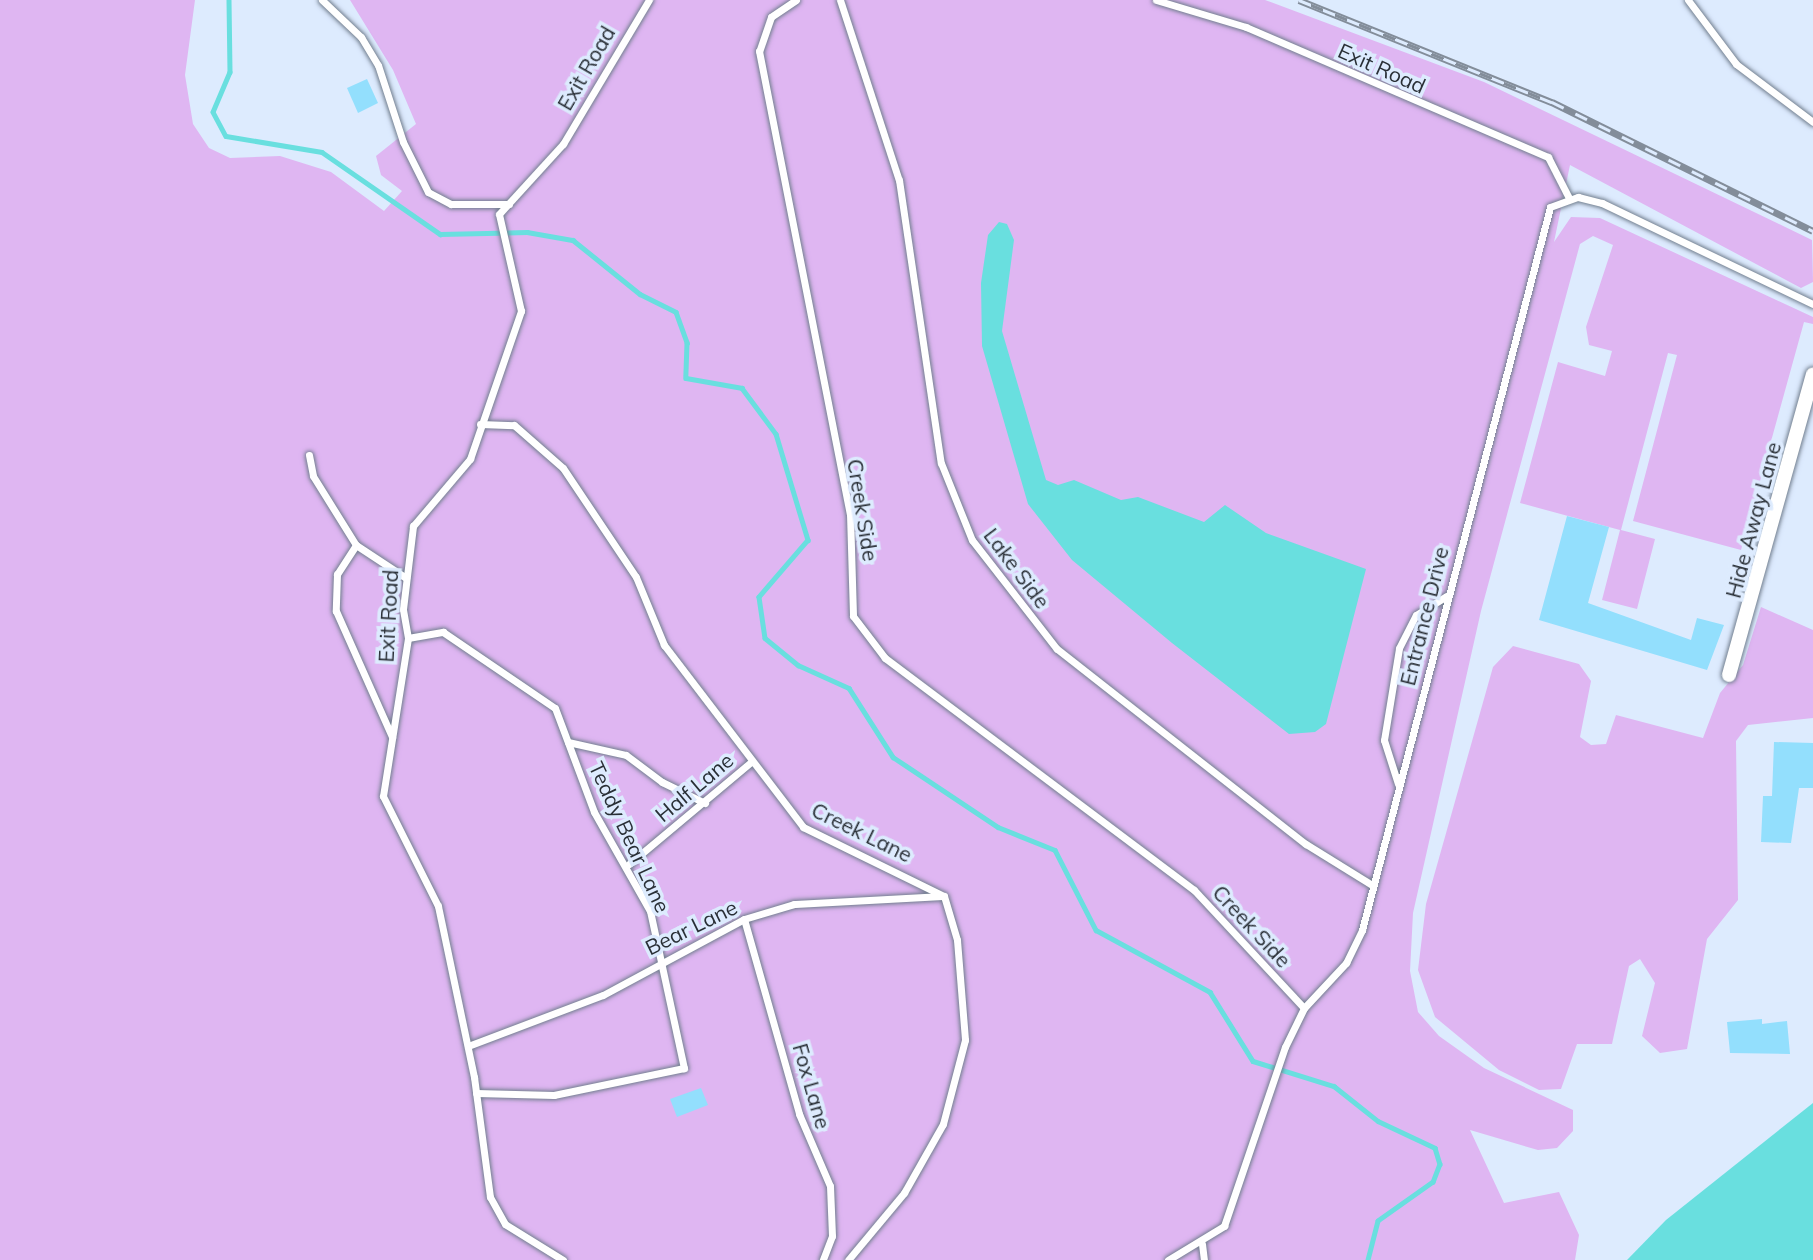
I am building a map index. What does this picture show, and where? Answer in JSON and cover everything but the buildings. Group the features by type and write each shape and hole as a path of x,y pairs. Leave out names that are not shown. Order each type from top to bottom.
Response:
{"street":[{"name":"Hide Away Lane","path":"1729,675 1813,375"}],"lane":[{"path":"322,0 361,37 378,65 403,142 428,192 451,204 509,204"},
{"name":"Exit Road","path":"563,1260 505,1224 490,1197 468,1046 438,906 383,796 408,638 402,609 413,526 470,459 521,310 499,214 564,144 649,0"},
{"name":"Creek Side","path":"796,0 771,17 759,51 850,514 853,616 885,658 1194,890 1304,1008"},
{"name":"Lake Side","path":"840,0 899,180 942,463 972,540 1057,649 1306,844 1372,885"},
{"name":"Exit Road","path":"1156,0 1246,27 1548,157 1569,198"},
{"path":"1688,0 1736,64 1813,122"},
{"path":"1569,198 1602,203 1813,304"},
{"name":"Entrance Drive","path":"1168,1260 1202,1244 1224,1226 1237,1200 1285,1047 1304,1008 1346,963 1372,885 1539,230 1550,207 1569,198"},
{"name":"Creek Lane","path":"480,424 514,425 563,468 636,577 664,645 750,763 803,827 944,896"},
{"path":"309,455 313,476 356,545 406,578"},
{"path":"356,545 337,574 336,611 393,737"},
{"path":"1398,785 1384,740 1394,670 1416,615 1447,596"},
{"name":"Teddy Bear Lane","path":"408,638 443,632 517,676 555,708 594,812 629,864 650,911 684,1068 554,1095 476,1093"},
{"path":"568,742 626,755 662,782 705,803"},
{"name":"Half Lane","path":"629,864 750,763"},
{"path":"848,1260 904,1193 943,1124 956,1076 965,1040 957,940 944,896"},
{"name":"Bear Lane","path":"468,1046 603,995 659,961 744,919 794,904 944,896"},
{"name":"Fox Lane","path":"744,919 799,1115 830,1186 832,1236 823,1260"},
{"path":"1202,1244 1204,1260"}],"shaded area":[{"path":"0,0 195,0 185,75 193,124 209,148 230,158 280,156 331,172 384,211 402,191 381,175 376,156 416,124 393,70 350,0 1265,0 1484,82 1812,240 1813,282 1801,288 1570,165 1554,242 1571,217 1600,218 1813,317 1813,324 1804,322 1741,550 1633,521 1677,355 1668,353 1621,530 1655,539 1637,609 1602,600 1620,530 1520,503 1558,362 1605,376 1612,351 1589,345 1586,327 1613,245 1593,236 1580,244 1481,611 1413,913 1410,971 1418,1012 1439,1036 1484,1068 1573,1110 1573,1131 1557,1148 1538,1150 1470,1130 1504,1203 1559,1192 1579,1235 1575,1260 0,1260"},
{"path":"999,222 1007,224 1014,240 1002,331 1046,480 1058,485 1074,480 1121,500 1138,497 1204,522 1225,505 1266,533 1366,569 1326,724 1315,732 1289,734 1172,643 1072,560 1028,504 982,346 981,283 988,235"},
{"path":"1761,607 1813,630 1813,718 1748,725 1736,741 1738,900 1707,939 1687,1049 1660,1053 1642,1036 1655,983 1640,959 1629,966 1612,1044 1577,1044 1561,1089 1539,1090 1499,1070 1435,1017 1418,970 1426,904 1493,667 1513,646 1579,664 1591,681 1580,737 1591,745 1606,744 1616,715 1703,738 1720,693 1743,665"},
{"path":"1813,1103 1813,1260 1627,1260 1666,1220"}],"waterway":[{"path":"229,0 230,72 213,112 226,136 322,152 440,234 527,232 573,240 640,294 676,312 687,343 686,378 742,388 776,434 808,540 759,597 765,638 798,665 849,688 893,757 998,827 1055,850 1096,930 1210,992 1253,1061 1334,1086 1378,1121 1435,1148 1440,1164 1433,1182 1378,1221 1368,1260"}],"railway":[{"path":"1299,0 1552,102 1813,231"}]}
